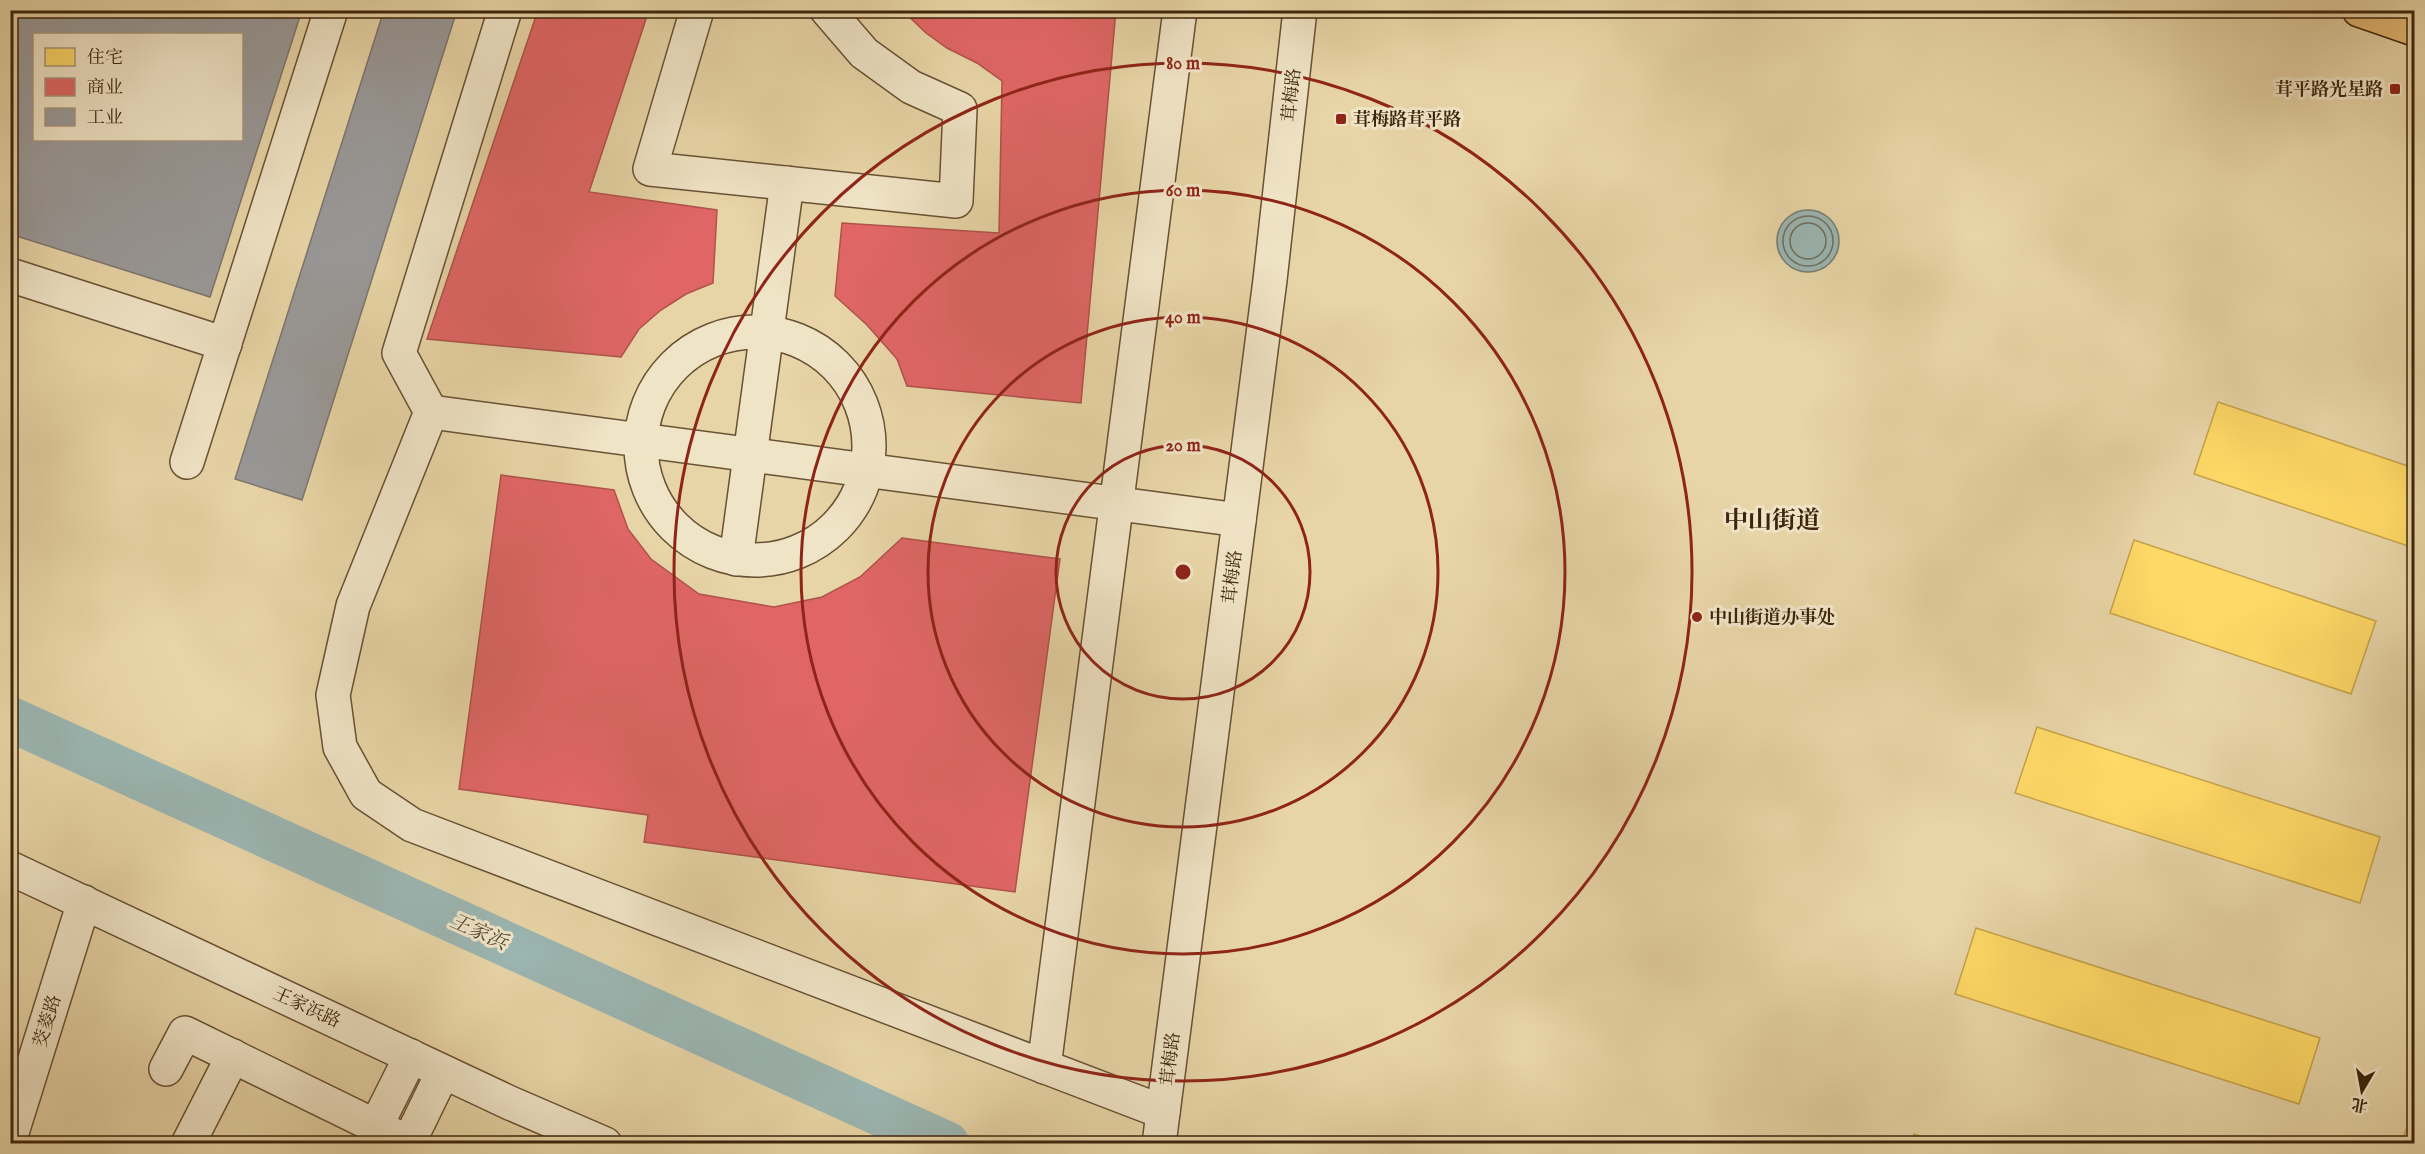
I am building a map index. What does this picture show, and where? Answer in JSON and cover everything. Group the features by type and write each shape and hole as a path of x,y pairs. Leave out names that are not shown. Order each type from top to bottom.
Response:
{"main road":[{"path":"2359,10 2415,29"}],"street":[{"path":"188,462 331,10"},
{"path":"431,412 399,353 505,10"},
{"path":"697,10 650,169 956,201 960,109 911,87 864,53 827,10"},
{"path":"1044,1066 1180,10"},
{"name":"茸梅路","path":"1160,1132 1270,280 1300,10"},
{"path":"736,559 787,183"},
{"path":"10,275 225,344"},
{"path":"767,332 804,343 836,364 858,396 869,432 867,471 855,503 834,530 805,549 772,559 736,559 705,549 677,530 656,504 644,473 641,440 648,404 668,372 696,348 730,334 767,332"},
{"path":"431,412 1239,520"},
{"path":"431,412 353,606 333,695 340,747 366,794 412,825 1044,1066 1160,1132"},
{"name":"王家浜路","path":"10,868 444,1072 605,1143"},
{"name":"茭菱路","path":"10,1139 84,902"},
{"path":"166,1069 185,1033 410,1143 444,1072"},
{"path":"188,1143 233,1056"},
{"path":"376,1126 411,1056"}],"water":[{"path":"1802,210 1814,210 1830,219 1837,229 1839,241 1837,253 1830,263 1814,272 1802,272 1791,267 1782,258 1777,247 1777,235 1782,224 1791,215"}],"building: 住宅":[{"path":"2218,402 2414,468 2414,548 2194,474"},
{"path":"2134,540 2376,621 2351,694 2110,613"},
{"path":"2037,727 2380,837 2360,903 2015,793"},
{"path":"1976,928 2320,1038 2299,1104 1955,994"},
{"path":"2414,1108 2414,1144 2401,1144"},
{"path":"1914,1134 1944,1144 1911,1144"}],"building: 商业":[{"path":"538,10 649,10 589,192 717,210 713,283 686,294 661,310 639,329 621,357 427,339"},
{"path":"902,10 1116,10 1081,403 907,386 897,359 867,325 835,296 842,223 999,233 1002,81 977,63 947,48 926,33"},
{"path":"501,475 614,490 628,529 651,559 699,594 774,607 822,597 860,577 902,538 1060,559 1015,892 644,842 648,815 459,789"}],"building: 工业":[{"path":"10,10 302,10 210,297 10,234"},
{"path":"384,10 457,10 302,500 235,479"}],"waterway":[{"name":"王家浜","path":"10,719 947,1144"}],"place":[{"name":"茸平路光星路","path":"2395,89"},
{"name":"茸梅路茸平路","path":"1341,119"},
{"name":"中山街道办事处","path":"1697,617"}],"district":[{"name":"中山街道","path":"1772,520"}]}
